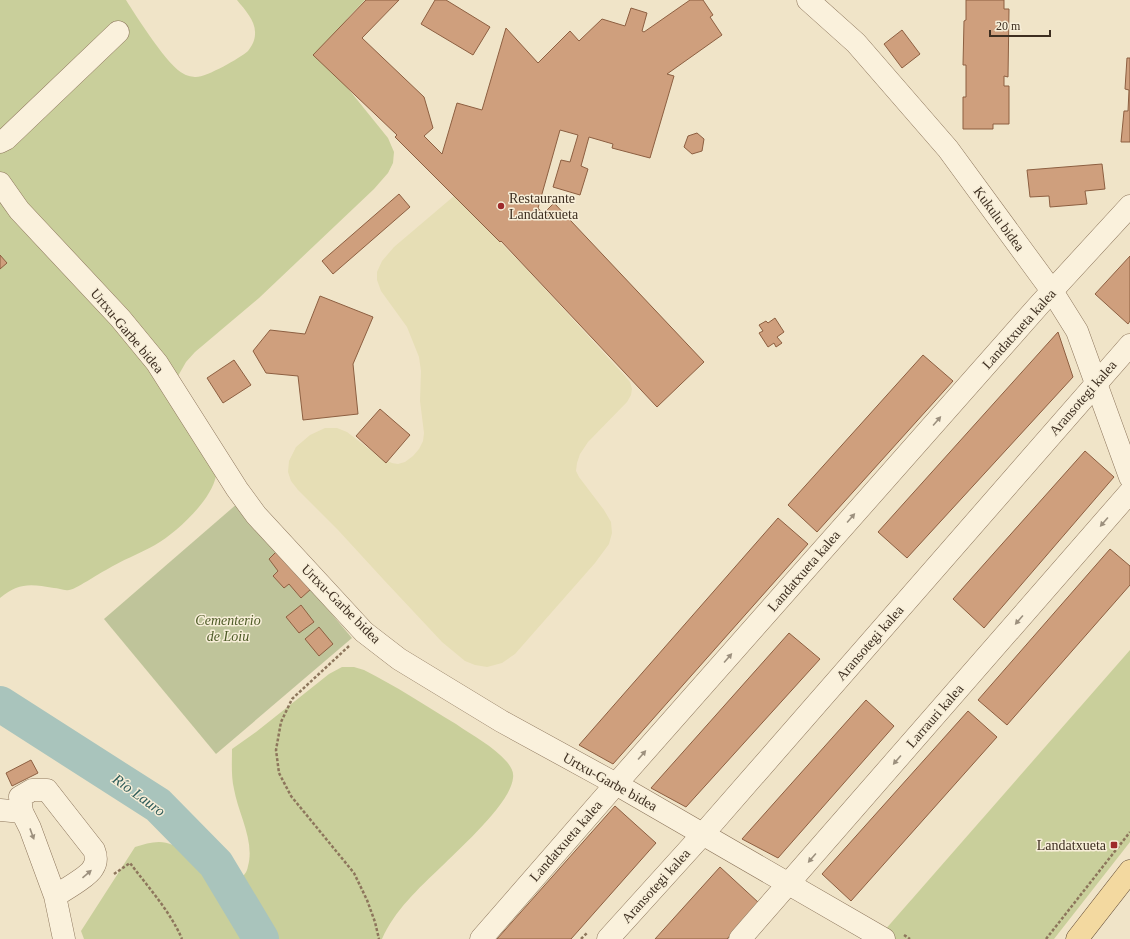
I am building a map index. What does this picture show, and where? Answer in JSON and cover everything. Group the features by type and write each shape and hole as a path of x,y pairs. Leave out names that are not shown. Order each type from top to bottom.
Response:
{"main road":[{"path":"1077,939 1130,871"}],"street":[{"name":"Kukulu bidea","path":"808,0 856,43 948,149 1052,291 1077,331 1130,477"},
{"path":"0,142 6,139 118,32"},
{"name":"Urtxu-Garbe bidea","path":"0,183 19,210 120,318 157,363 237,489 256,515 364,632 399,659 463,698 616,784 884,939"},
{"name":"Landatxueta kalea","path":"481,939 1052,291 1130,206"},
{"name":"Aransotegi kalea","path":"608,939 702,834 1130,345"},
{"name":"Larrauri kalea","path":"740,939 1130,492"},
{"path":"55,896 80,880 93,868 96,856 94,850 47,790 32,790 20,797 22,812 30,828 55,896 64,939"},
{"path":"0,810 22,812"}],"path":[{"path":"364,632 292,699 281,722 276,750 279,773 291,796 354,873 367,900 379,939"},
{"path":"1046,939 1130,832"},
{"path":"112,876 130,863 179,932 182,939"}],"shaded area":[{"path":"454,196 469,204 479,212 500,242 625,376 630,382 632,389 631,395 627,402 588,442 580,454 577,463 576,471 579,477 604,510 611,522 612,533 609,544 595,563 515,654 502,663 487,667 475,665 465,661 442,642 338,530 298,490 291,481 288,472 289,461 296,447 310,435 325,428 337,428 347,432 381,458 392,463 398,464 405,462 419,449 423,441 424,433 420,401 421,371 419,357 407,327 381,291 377,280 377,272 382,261 394,247"}],"green space":[{"path":"0,0 126,0 153,41 170,62 184,74 196,77 215,71 231,62 248,51 252,45 255,36 254,25 237,0 365,0 348,18 334,38 333,68 388,138 394,152 393,163 388,173 374,189 259,298 195,352 186,362 178,376 216,476 213,486 200,506 173,533 163,540 72,589 65,590 32,585 13,589 0,598"},
{"name":"Cementerio de Loiu","path":"238,503 352,638 216,754 104,619"},
{"path":"1130,650 1130,842 1054,939 877,939"},
{"path":"342,667 354,667 376,676 456,724 496,751 507,762 513,774 510,788 494,812 471,838 424,883 400,909 382,939 84,939 81,931 135,847 154,842 168,843 180,849 213,876 221,880 229,882 241,878 247,871 250,856 248,837 233,784 232,749 256,732 329,674"}],"building":[{"name":"Restaurante Landatxueta","path":"366,0 399,0 362,38 424,97 433,128 424,136 442,154 457,103 482,110 506,28 538,63 570,31 579,41 602,19 625,26 631,8 647,13 642,31 644,32 690,0 703,0 713,15 710,17 722,35 667,74 674,76 650,158 612,148 613,144 589,137 581,166 588,169 580,195 553,187 561,160 570,162 578,135 560,130 538,208 543,214 554,203 704,362 657,407 501,241 500,242 395,137 397,135 313,55"},
{"path":"435,0 446,0 490,27 473,55 421,24"},
{"path":"966,0 1004,0 1004,9 1009,9 1008,77 1004,76 1004,86 1009,86 1009,124 993,124 993,129 963,129 963,97 966,97 966,65 963,65"},
{"path":"902,30 920,54 902,68 884,44"},
{"path":"1127,58 1130,58 1130,142 1121,142 1124,111 1128,111 1129,90 1125,89"},
{"path":"697,133 704,139 702,151 692,154 684,147 688,136"},
{"path":"1102,164 1105,189 1085,191 1087,204 1050,207 1049,196 1030,197 1027,170"},
{"path":"399,194 410,207 333,274 322,261"},
{"path":"0,255 7,263 0,269"},
{"path":"1130,256 1130,321 1128,324 1095,294"},
{"path":"320,296 373,317 353,364 358,414 303,420 298,376 266,373 253,351 270,330 305,334"},
{"path":"775,318 784,332 777,337 782,343 776,347 774,343 768,347 759,333 763,331 759,325 766,321 768,323"},
{"path":"1058,332 1073,377 907,558 878,532"},
{"path":"923,355 953,381 817,532 788,505"},
{"path":"234,360 251,385 223,403 207,378"},
{"path":"380,409 410,435 386,463 356,436"},
{"path":"1085,451 1114,477 984,628 953,599"},
{"path":"778,518 808,544 613,764 579,745"},
{"path":"1110,549 1130,566 1130,585 1007,725 978,700"},
{"path":"278,550 311,589 301,598 289,584 284,588 273,576 278,571 269,559"},
{"path":"301,605 314,622 299,633 286,617"},
{"path":"319,627 333,644 319,656 305,639"},
{"path":"789,633 820,659 686,807 651,788"},
{"path":"866,700 894,726 778,858 742,839"},
{"path":"968,711 997,737 851,901 822,874"},
{"path":"31,760 38,773 12,786 6,773"},
{"path":"615,806 656,843 571,939 497,939"},
{"path":"720,867 759,903 727,939 655,939"}],"waterway":[{"name":"Río Lauro","path":"0,704 158,805 216,864 261,939"}],"place":[{"name":"Restaurante Landatxueta","path":"501,206"},
{"name":"Landatxueta","path":"1114,845"}]}
